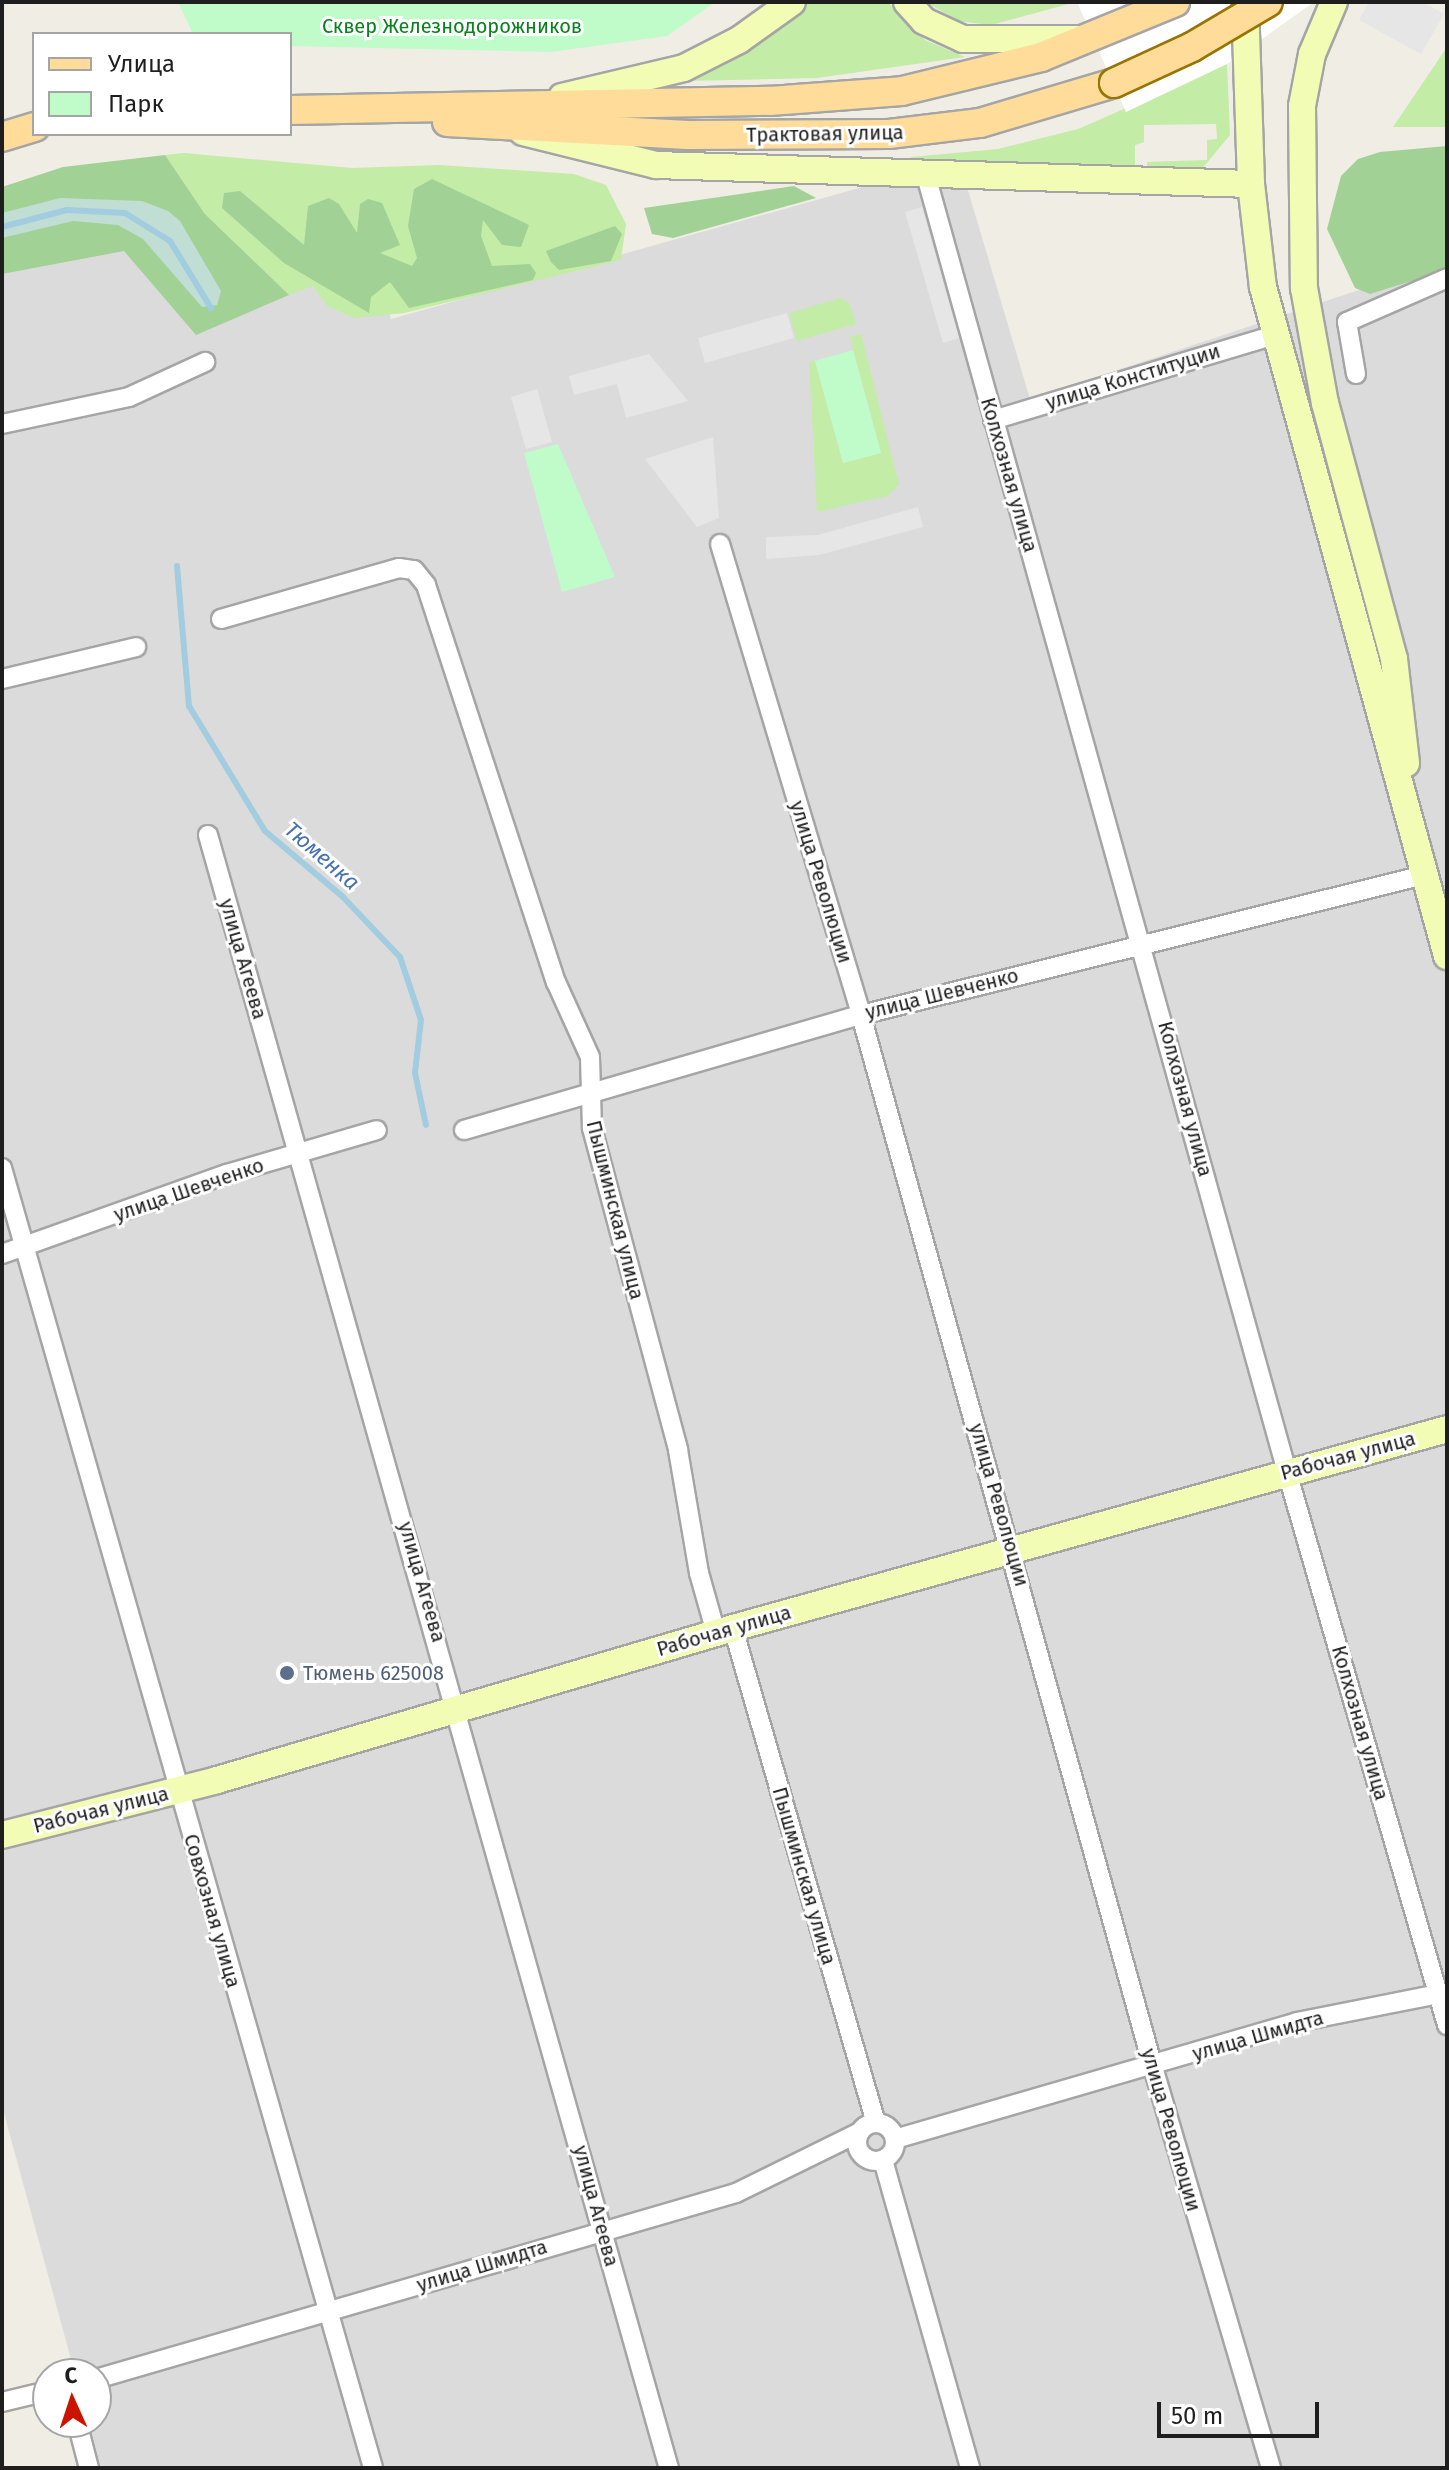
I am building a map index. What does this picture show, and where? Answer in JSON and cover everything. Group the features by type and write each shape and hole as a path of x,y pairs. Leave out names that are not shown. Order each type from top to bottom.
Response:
{"main road":[{"name":"Трактовая улица","path":"515,117 858,97 944,85 1095,39 1175,2"},
{"name":"Трактовая улица","path":"292,110 889,134 980,123 1114,83 1213,36 1268,2"},
{"path":"2,137 32,128"}],"street":[{"path":"515,117 684,68 739,40 792,2"},
{"path":"907,2 924,21 963,39 1095,39"},
{"path":"1245,2 1251,184 1274,335 1447,956"},
{"path":"1334,2 1312,54 1302,106 1304,288 1325,403 1394,659 1412,830"},
{"path":"515,117 656,165 1251,184"},
{"name":"Колхозная улица","path":"925,172 1143,943 1287,1472 1447,2025"},
{"path":"1356,374 1347,322 1447,278"},
{"name":"улица Конституции","path":"993,420 1274,335"},
{"path":"2,424 129,397 205,362"},
{"name":"улица Революции","path":"720,544 861,1015 1012,1550 1153,2067 1271,2468"},
{"name":"Пышминская улица","path":"221,619 399,568 414,570 426,585 556,982 585,1039 592,1096 592,1128 678,1450 699,1573 724,1630 868,2127"},
{"path":"2,679 136,647"},
{"name":"улица Агеева","path":"208,835 459,1711 669,2468"},
{"name":"улица Шевченко","path":"464,1130 592,1096 861,1015 1424,875"},
{"name":"улица Шевченко","path":"2,1254 377,1130"},
{"name":"Совхозная улица","path":"2,1168 177,1791 373,2468"},
{"name":"Рабочая улица","path":"2,1835 177,1791 459,1711 724,1630 1447,1429"},
{"name":"улица Шмидта","path":"895,2139 1153,2067 1297,2022 1439,1994"},
{"path":"868,2127 888,2127 895,2139 893,2151 883,2160 861,2154 868,2127"},
{"name":"улица Шмидта","path":"112,2374 756,2186 868,2127"},
{"path":"883,2160 970,2468"},
{"path":"2,2402 32,2395"},
{"path":"81,2438 89,2468"}],"shaded area":[{"path":"1369,2 1422,2 1444,14 1421,54 1359,20"},
{"path":"959,160 1030,399 1447,261 1447,2468 101,2468 93,2438 112,2438 112,2358 71,2358 2,2106 2,254 39,243 370,249 391,319"},
{"path":"60,198 142,201 168,211 180,221 221,291 217,305 202,307 143,239 118,225 73,221 2,238 2,213"},
{"path":"922,207 959,338 943,343 905,212"},
{"path":"787,313 794,338 705,363 698,338"},
{"path":"649,354 688,401 626,418 617,384 574,395 569,376"},
{"path":"537,389 552,442 526,449 511,397"},
{"path":"713,437 719,518 697,527 645,459"},
{"path":"918,507 923,527 819,555 766,559 766,537 818,535"}],"green space":[{"name":"Сквер Железнодорожников","path":"178,2 715,2 667,36 551,52 292,46 292,32 192,32"},
{"path":"807,2 888,2 925,40 965,57 817,78 687,81 750,47"},
{"path":"926,2 1076,2 991,25 958,21"},
{"path":"1447,47 1447,127 1393,127"},
{"path":"1227,64 1230,135 1201,170 1147,173 1147,162 1207,160 1207,140 1217,139 1216,124 1144,125 1144,142 1135,145 1135,173 911,164 911,157 998,149 1078,129"},
{"path":"1447,146 1447,270 1370,294 1355,288 1327,229 1341,176 1358,159 1380,152"},
{"path":"184,153 352,168 440,165 574,174 606,185 626,224 621,260 404,313 354,318 327,306 313,286 289,295 205,214 165,155"},
{"path":"165,155 205,214 289,295 196,335 124,251 2,274 2,187 63,167"},
{"path":"432,179 529,225 521,247 502,245 483,220 481,236 492,266 530,264 536,273 533,280 409,308 390,282 371,297 369,313 284,263 222,208 224,193 240,191 304,245 308,206 329,198 339,204 357,233 360,204 368,199 382,203 400,245 380,253 412,266 417,258 408,226 414,189"},
{"path":"794,186 816,198 673,238 652,234 644,208"},
{"path":"615,226 622,234 611,261 559,270 551,262 546,251"},
{"path":"840,298 850,304 856,324 797,341 789,313"},
{"path":"861,334 899,484 888,496 817,512 809,361 815,361 843,463 881,453 850,337"},
{"path":"853,350 881,453 843,463 815,361"},
{"path":"558,444 615,577 562,592 524,453"}],"pier":[{"path":"1077,2 1314,2 1227,64 1126,112"}],"waterway":[{"name":"Тюменка","path":"2,227 67,210 125,213 170,241 211,308"},
{"name":"Тюменка","path":"177,566 189,706 265,831 343,897 400,957 421,1020 415,1073 426,1125"}],"place":[{"name":"Тюмень 625008","path":"287,1673"}]}
